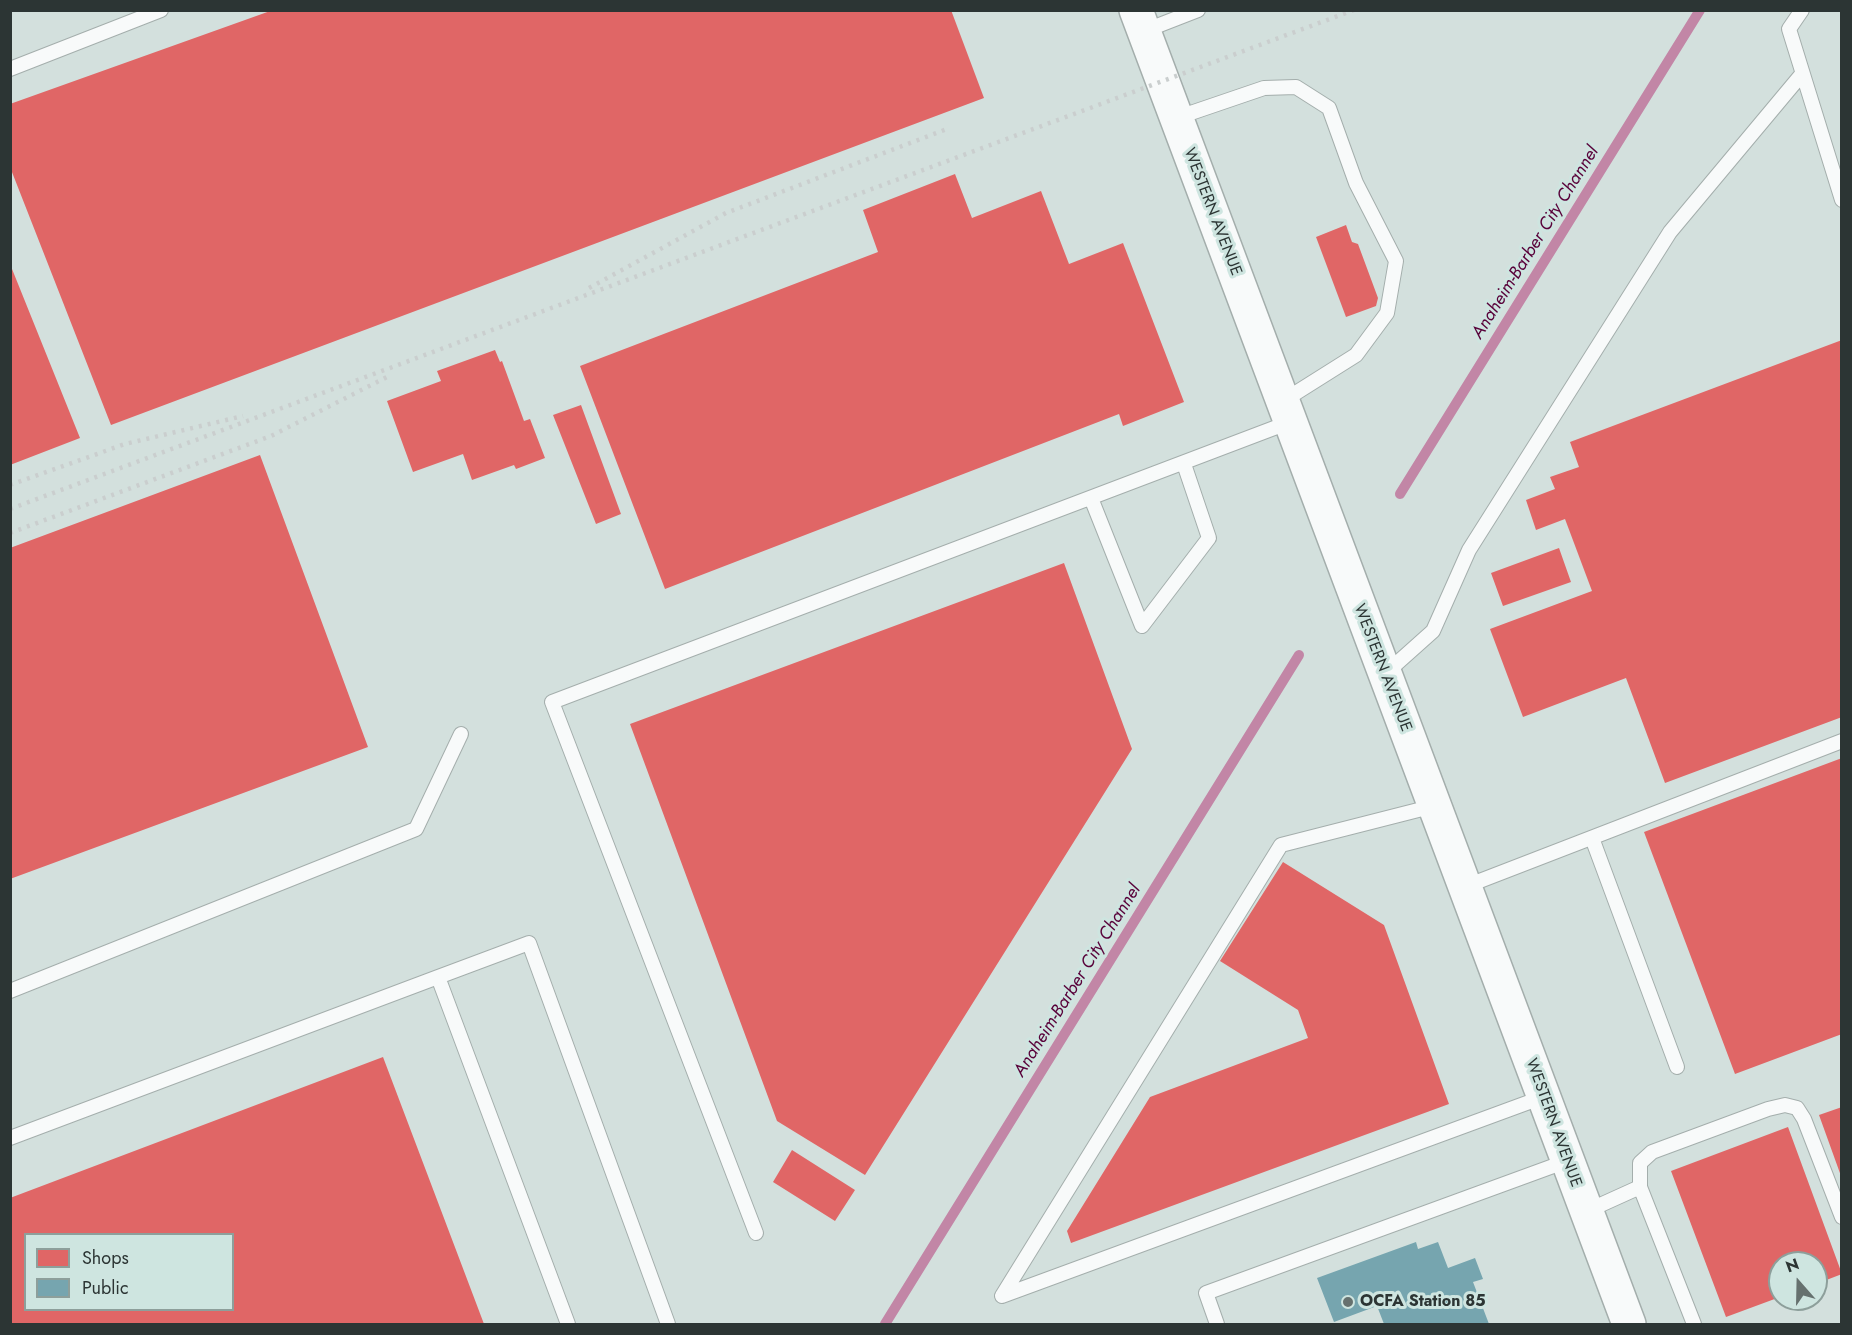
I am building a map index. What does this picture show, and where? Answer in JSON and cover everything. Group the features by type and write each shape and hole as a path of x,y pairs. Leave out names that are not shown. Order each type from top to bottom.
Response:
{"street":[{"name":"WESTERN AVENUE","path":"1140,21 1629,1324"}],"lane":[{"path":"10,69 160,10"},
{"path":"1140,21 1198,10"},
{"path":"1802,10 1789,29 1842,200"},
{"path":"1385,675 1433,631 1468,550 1670,232 1802,74"},
{"path":"756,1233 552,702 1184,464 1286,412 1356,355 1387,313 1396,261 1356,183 1329,108 1296,87 1264,88 1176,118"},
{"path":"1091,498 1142,626 1209,538 1184,464"},
{"path":"10,991 416,829 461,734"},
{"path":"1464,886 1842,741"},
{"path":"1434,806 1281,845 1002,1296 1543,1097"},
{"path":"1592,838 1677,1067"},
{"path":"10,1138 529,943 668,1324"},
{"path":"438,977 568,1324"},
{"path":"1694,1324 1641,1187 1640,1162 1652,1152 1768,1109 1785,1106 1797,1108 1804,1119 1842,1217"},
{"path":"1217,1324 1206,1293 1567,1161"},
{"path":"1586,1212 1641,1187"}],"building: Shops":[{"path":"273,10 951,10 984,98 111,425 10,167 10,104"},
{"path":"955,174 972,218 1041,191 1069,264 1123,243 1184,402 1123,426 1119,414 665,589 580,366 878,252 863,210"},
{"path":"1346,225 1352,242 1358,244 1378,298 1376,306 1346,317 1316,237"},
{"path":"10,264 80,438 10,465"},
{"path":"1842,340 1842,717 1665,783 1626,678 1523,717 1490,629 1592,591 1565,519 1536,530 1526,500 1555,489 1550,477 1579,467 1570,442"},
{"path":"495,350 500,362 502,361 524,421 530,419 545,458 516,469 514,465 472,480 463,454 413,472 387,401 441,381 437,371"},
{"path":"581,405 621,514 596,524 553,415"},
{"path":"260,455 368,747 10,879 10,548"},
{"path":"1559,548 1571,582 1503,606 1491,573"},
{"path":"1064,563 1132,749 865,1175 777,1121 630,724"},
{"path":"1842,758 1842,1034 1735,1074 1644,832"},
{"path":"1283,862 1384,925 1449,1104 1071,1243 1067,1231 1150,1097 1308,1038 1298,1010 1220,961"},
{"path":"383,1057 484,1324 10,1324 10,1198"},
{"path":"1842,1107 1842,1176 1841,1176 1819,1115"},
{"path":"1788,1127 1842,1274 1828,1279 1828,1251 1768,1251 1768,1301 1726,1317 1671,1171"},
{"path":"792,1150 855,1190 835,1221 773,1182"}],"building: Public":[{"path":"1416,1242 1418,1249 1438,1242 1448,1268 1475,1258 1483,1279 1473,1282 1489,1324 1384,1324 1377,1306 1334,1322 1317,1278"}],"waterway":[{"name":"Anaheim-Barber City Channel","path":"1400,494 1700,10"},
{"name":"Anaheim-Barber City Channel","path":"885,1324 1299,655"}],"railway":[{"path":"10,509 1354,10"},
{"path":"589,288 726,213 947,129"},
{"path":"10,533 271,436 387,377"},
{"path":"10,485 125,444 243,416"}],"place":[{"name":"OCFA Station 85","path":"1348,1302"}]}
